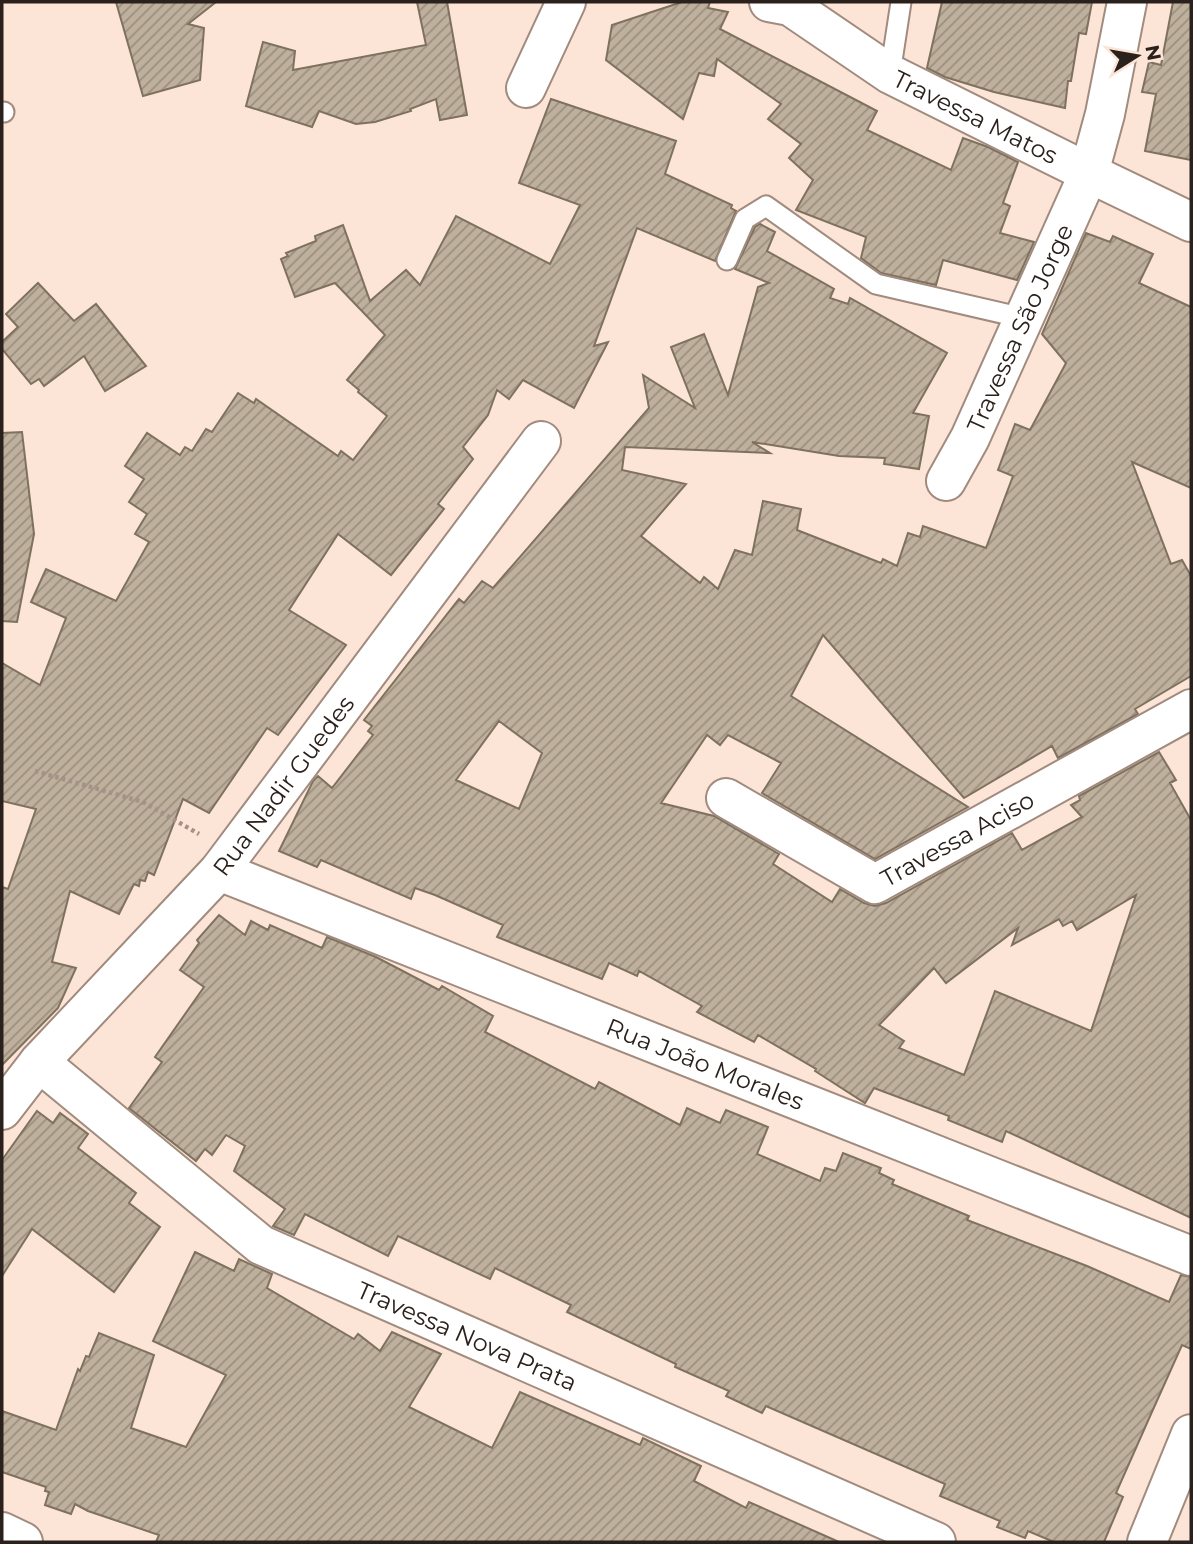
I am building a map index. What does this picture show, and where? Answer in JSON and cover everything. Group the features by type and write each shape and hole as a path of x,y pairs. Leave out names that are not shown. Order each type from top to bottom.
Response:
{"street":[{"path":"526,88 566,2"},
{"name":"Travessa Matos","path":"769,2 790,6 890,74 1191,222"},
{"name":"Travessa São Jorge","path":"946,481 970,438 1089,173 1105,114 1128,2"},
{"name":"Rua Nadir Guedes","path":"2,1110 38,1062 226,862 541,441"},
{"name":"Travessa Aciso","path":"726,798 875,884 1191,709"},
{"name":"Rua João Morales","path":"226,862 1191,1256"},
{"name":"Travessa Nova Prata","path":"38,1062 261,1245 936,1542"},
{"path":"1147,1542 1181,1484 1191,1434"}],"lane":[{"path":"890,74 901,2"},
{"path":"727,260 745,219 766,206 876,284 1023,318"}],"path":[{"path":"35,771 143,802 226,862"}],"building":[{"path":"116,2 216,2 188,24 204,28 200,80 143,96"},
{"path":"417,2 447,2 467,115 440,120 436,99 410,109 411,111 375,122 356,124 319,111 312,127 246,106 263,42 295,51 293,70 426,45"},
{"path":"682,2 710,2 708,8 728,12 720,29 877,111 867,130 951,170 963,138 1018,162 1003,203 1010,206 1000,233 1034,242 1017,280 943,260 936,285 881,273 861,258 866,237 796,210 813,180 789,158 801,144 768,119 781,104 717,59 714,76 699,73 683,119 606,60 612,25"},
{"path":"942,2 1092,2 1086,34 1079,33 1065,108 994,92 945,77 927,68"},
{"path":"1173,2 1191,2 1191,160 1145,151 1156,94 1142,92 1149,62 1161,65"},
{"path":"551,99 676,141 665,174 732,205 731,208 736,211 715,261 637,228 594,346 608,342 574,408 523,380 509,399 497,390 488,415 463,447 473,459 438,504 444,509 391,575 338,534 289,610 346,645 278,735 267,728 209,813 183,799 154,875 148,872 145,881 140,880 139,886 134,884 119,914 70,891 52,962 76,968 58,1008 2,1065 2,887 8,889 36,809 2,801 2,663 40,685 66,618 31,602 46,569 116,601 149,542 135,534 147,514 129,502 144,479 125,466 147,433 180,455 185,447 192,451 206,429 212,432 238,393 254,403 256,399 338,456 341,451 353,460 387,416 347,380 385,335 335,283 295,297 281,259 288,256 286,253 316,241 315,236 343,225 370,301 406,270 420,285 456,216 550,264 580,205 519,183"},
{"path":"760,224 775,232 767,251 834,289 830,298 848,304 850,298 947,353 913,413 929,416 919,469 884,464 885,458 839,456 752,442 770,453 625,447 622,470 686,484 641,536 700,583 704,577 718,589 735,550 752,555 763,501 801,509 797,530 881,563 883,559 897,566 908,533 920,537 923,526 986,548 1013,476 998,470 1015,424 1030,430 1066,363 1042,334 1086,233 1110,242 1113,236 1153,254 1139,283 1191,307 1191,488 1132,462 1171,564 1182,560 1191,576 1191,676 1135,709 1138,714 1058,758 1052,746 964,798 823,635 791,696 968,807 875,859 762,793 781,763 728,735 720,745 707,735 661,803 714,816 779,854 773,864 832,902 840,889 864,903 875,906 886,903 1012,833 1022,850 1082,817 1071,805 1080,800 1079,796 1159,752 1176,780 1170,783 1191,820 1191,1218 1006,1131 1002,1142 948,1120 949,1116 874,1088 865,1103 815,1071 816,1069 758,1035 754,1042 697,1012 702,1006 639,971 637,976 609,963 602,979 497,937 503,925 435,895 415,888 411,899 321,860 317,867 279,851 313,781 318,776 332,788 373,735 368,731 372,726 364,720 459,599 464,603 482,581 493,588 649,408 643,375 695,408 671,347 704,334 728,395 758,287 769,283 735,269 755,227","holes":["499,721 542,753 519,809 456,780","1136,895 1091,1031 995,991 964,1075 899,1048 904,1041 879,1025 934,968 946,983 1018,928 1012,945 1059,919 1063,926 1072,921 1077,930"]},
{"path":"38,283 74,321 96,304 146,366 105,391 84,356 44,386 39,379 31,384 2,349 2,342 18,327 6,314"},
{"path":"22,432 34,534 17,622 2,621 2,433"},
{"path":"219,915 245,935 251,921 268,930 270,925 322,948 327,937 376,957 439,990 442,986 493,1016 485,1032 595,1089 599,1082 680,1125 687,1108 720,1123 726,1110 768,1127 757,1154 820,1181 825,1168 836,1171 843,1153 881,1168 879,1173 894,1180 892,1184 969,1216 967,1220 1087,1266 1169,1302 1181,1275 1191,1277 1191,1349 1182,1345 1116,1493 1123,1497 1104,1542 1054,1542 1028,1531 1025,1538 997,1527 1000,1521 940,1496 945,1484 766,1406 762,1413 726,1396 729,1391 567,1312 571,1305 495,1268 490,1279 398,1236 388,1256 305,1214 294,1235 273,1226 285,1209 234,1171 245,1146 226,1135 212,1155 205,1149 196,1161 129,1108 162,1062 155,1057 204,987 180,970 199,943 197,940"},
{"path":"37,1111 53,1123 60,1113 88,1134 78,1148 136,1193 129,1203 160,1227 114,1292 32,1229 2,1276 2,1160"},
{"path":"195,1252 234,1271 239,1259 272,1274 267,1288 354,1339 358,1334 380,1351 392,1332 441,1354 409,1407 492,1448 520,1392 640,1445 643,1438 701,1466 694,1481 746,1508 749,1502 839,1542 156,1542 159,1535 75,1504 71,1514 45,1505 49,1492 45,1491 46,1487 2,1472 2,1411 56,1430 78,1369 80,1371 86,1356 89,1357 99,1333 154,1355 131,1428 186,1447 226,1375 153,1341"}]}
